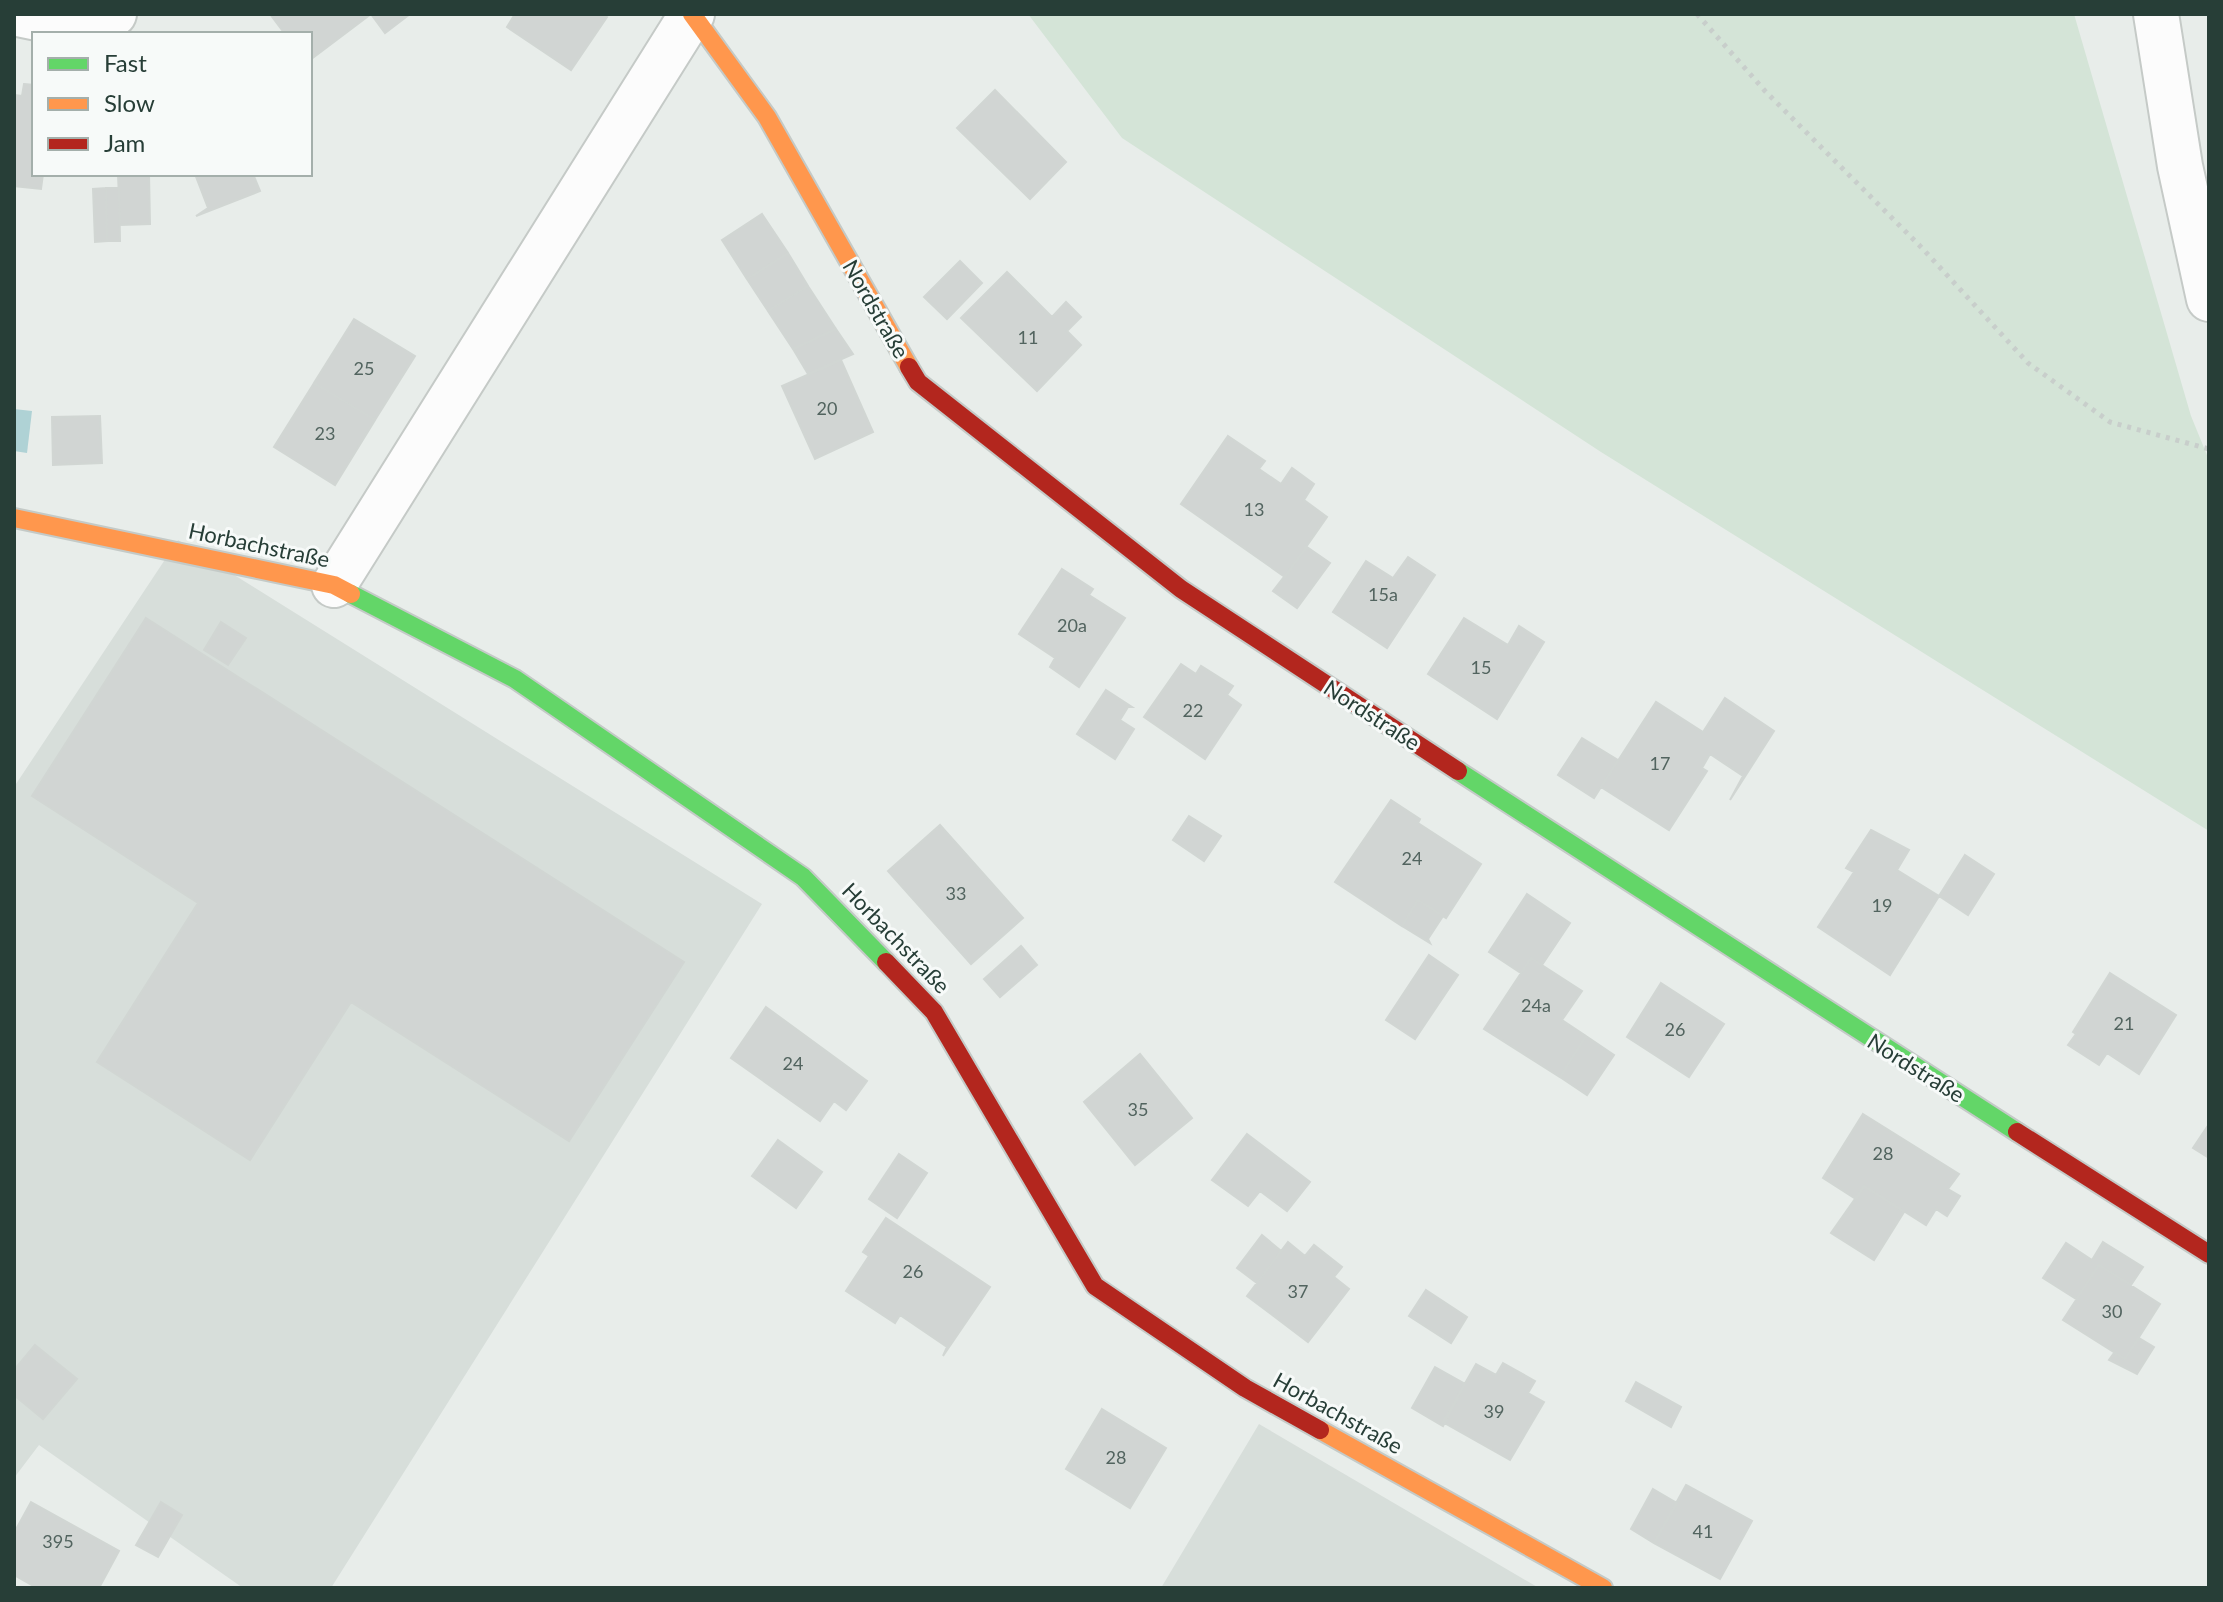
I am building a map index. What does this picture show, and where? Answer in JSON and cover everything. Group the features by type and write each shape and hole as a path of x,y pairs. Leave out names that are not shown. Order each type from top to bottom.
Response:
{"street":[{"path":"18,14 66,24 114,14"},
{"path":"334,585 692,14"},
{"name":"Nordstraße","path":"692,14 767,117 918,382 1181,589 1702,932 2209,1254"},
{"path":"2156,14 2180,166 2209,299"},
{"name":"Horbachstraße","path":"14,518 334,585 515,679 803,877 934,1012 1095,1286 1245,1388 1603,1588"}],"path":[{"path":"1697,14 1765,91 1922,248 2028,363 2110,422 2209,449"}],"shaded area":[{"path":"178,540 762,904 331,1588 243,1588 39,1445 14,1478 14,787"},
{"path":"1259,1424 1539,1588 1161,1588"}],"green space":[{"path":"1028,14 2074,14 2191,416 2209,460 2209,831 1601,452 1122,138"}],"water":[{"path":"14,409 32,411 27,453 14,451"}],"building":[{"path":"270,14 371,14 312,58 312,32 284,32"},
{"path":"371,14 410,14 385,33"},
{"path":"515,14 602,14 607,17 571,70 507,27"},
{"path":"24,84 32,85 32,176 43,176 41,189 14,186 14,95 22,96"},
{"path":"995,90 1066,162 1030,199 957,128"},
{"path":"118,176 149,176 150,224 120,225"},
{"path":"196,176 254,176 260,191 196,216 208,208"},
{"path":"106,188 107,241 95,242 93,189"},
{"path":"106,188 119,188 120,241 107,241"},
{"path":"762,214 788,253 747,279 722,240"},
{"path":"788,253 808,286 768,311 747,279"},
{"path":"960,261 982,283 947,319 924,297"},
{"path":"1007,272 1052,317 1066,302 1081,317 1067,331 1081,345 1037,391 961,318"},
{"path":"808,286 836,329 793,349 768,311"},
{"path":"354,319 415,356 375,420 314,383"},
{"path":"836,329 853,354 808,374 793,349"},
{"path":"841,360 873,432 815,459 782,386"},
{"path":"314,383 375,420 335,485 274,447"},
{"path":"100,416 102,463 53,465 52,417"},
{"path":"1228,436 1265,461 1259,469 1281,484 1292,468 1314,484 1304,500 1327,517 1285,577 1181,504"},
{"path":"1307,547 1330,563 1297,608 1273,591"},
{"path":"1408,557 1435,575 1387,648 1333,612 1366,561 1393,578"},
{"path":"1062,569 1093,589 1089,595 1125,618 1079,687 1050,667 1055,658 1019,634"},
{"path":"146,618 684,962 569,1141 351,1002 250,1160 97,1062 198,903 32,796"},
{"path":"1464,618 1508,645 1519,626 1544,642 1497,719 1428,674"},
{"path":"221,622 246,638 228,665 204,650"},
{"path":"1181,664 1196,674 1201,666 1233,686 1227,695 1241,705 1205,759 1144,717"},
{"path":"1106,690 1132,707 1128,707 1120,720 1134,729 1115,759 1077,734"},
{"path":"1725,698 1774,731 1730,800 1743,776 1710,754 1702,768 1707,771 1669,830 1601,787 1656,702 1703,732"},
{"path":"1582,738 1618,760 1594,798 1558,775"},
{"path":"1391,800 1420,819 1418,823 1481,864 1446,918 1418,900 1402,926 1335,882"},
{"path":"1189,816 1221,836 1204,861 1173,840"},
{"path":"940,825 1023,918 971,964 888,871"},
{"path":"1871,830 1909,850 1897,870 1939,896 1890,975 1818,927 1854,872 1846,868"},
{"path":"1965,855 1994,874 1968,915 1939,896"},
{"path":"1527,894 1570,923 1542,965 1531,958 1521,973 1489,952"},
{"path":"1418,900 1443,916 1428,939 1430,943 1402,926"},
{"path":"1021,946 1037,965 1000,997 984,979"},
{"path":"1429,955 1458,975 1415,1039 1386,1020"},
{"path":"1531,958 1582,991 1562,1020 1586,1036 1560,1077 1484,1029"},
{"path":"2110,973 2176,1015 2139,1074 2107,1053 2099,1065 2068,1045"},
{"path":"1661,983 1724,1024 1689,1077 1627,1037"},
{"path":"766,1007 867,1081 846,1110 834,1101 820,1121 731,1058"},
{"path":"1586,1036 1614,1055 1587,1095 1560,1077"},
{"path":"1140,1054 1192,1118 1135,1165 1084,1102"},
{"path":"1863,1114 1959,1174 1948,1189 1960,1196 1947,1216 1936,1209 1926,1225 1864,1186 1856,1199 1823,1178"},
{"path":"2209,1124 2209,1158 2193,1148"},
{"path":"1247,1134 1310,1182 1287,1211 1260,1191 1248,1206 1212,1180"},
{"path":"778,1140 822,1172 796,1208 752,1176"},
{"path":"899,1154 927,1173 897,1218 869,1199"},
{"path":"1864,1186 1904,1212 1874,1260 1831,1233"},
{"path":"886,1218 990,1287 943,1356 947,1347 900,1315 895,1323 846,1291 869,1256 863,1252"},
{"path":"1262,1235 1281,1251 1257,1283 1237,1268"},
{"path":"1288,1242 1305,1256 1314,1245 1342,1267 1334,1277 1349,1289 1308,1342 1247,1296"},
{"path":"2103,1242 2143,1267 2131,1285 2099,1265 2076,1299 2043,1278 2066,1243 2092,1260"},
{"path":"2099,1265 2160,1304 2125,1359 2063,1320"},
{"path":"1426,1290 1467,1317 1451,1343 1409,1316"},
{"path":"2139,1338 2154,1347 2137,1374 2109,1360 2114,1353 2125,1359"},
{"path":"35,1345 77,1379 43,1419 14,1395 14,1370"},
{"path":"1503,1363 1535,1381 1528,1393 1544,1402 1510,1460 1443,1422 1476,1364 1496,1375"},
{"path":"1435,1367 1465,1384 1443,1426 1412,1408"},
{"path":"1636,1382 1681,1407 1671,1427 1626,1401"},
{"path":"1102,1409 1166,1448 1130,1508 1066,1469"},
{"path":"1686,1485 1752,1521 1720,1579 1654,1543"},
{"path":"1653,1489 1677,1503 1654,1543 1631,1529"},
{"path":"31,1502 119,1551 99,1588 37,1588 14,1575 14,1533"},
{"path":"161,1502 182,1515 158,1557 136,1545"}],"traffic: fast":[{"path":"351,594 515,679 803,877 886,962"},
{"path":"1458,771 2017,1132"}],"traffic: slow":[{"path":"692,14 767,117 909,367"},
{"path":"14,518 334,585 351,594"},
{"path":"1320,1430 1603,1588"}],"traffic: jam":[{"path":"909,367 918,382 1181,589 1458,771"},
{"path":"886,962 934,1012 1095,1286 1245,1388 1320,1430"},
{"path":"2017,1132 2209,1254"}]}
